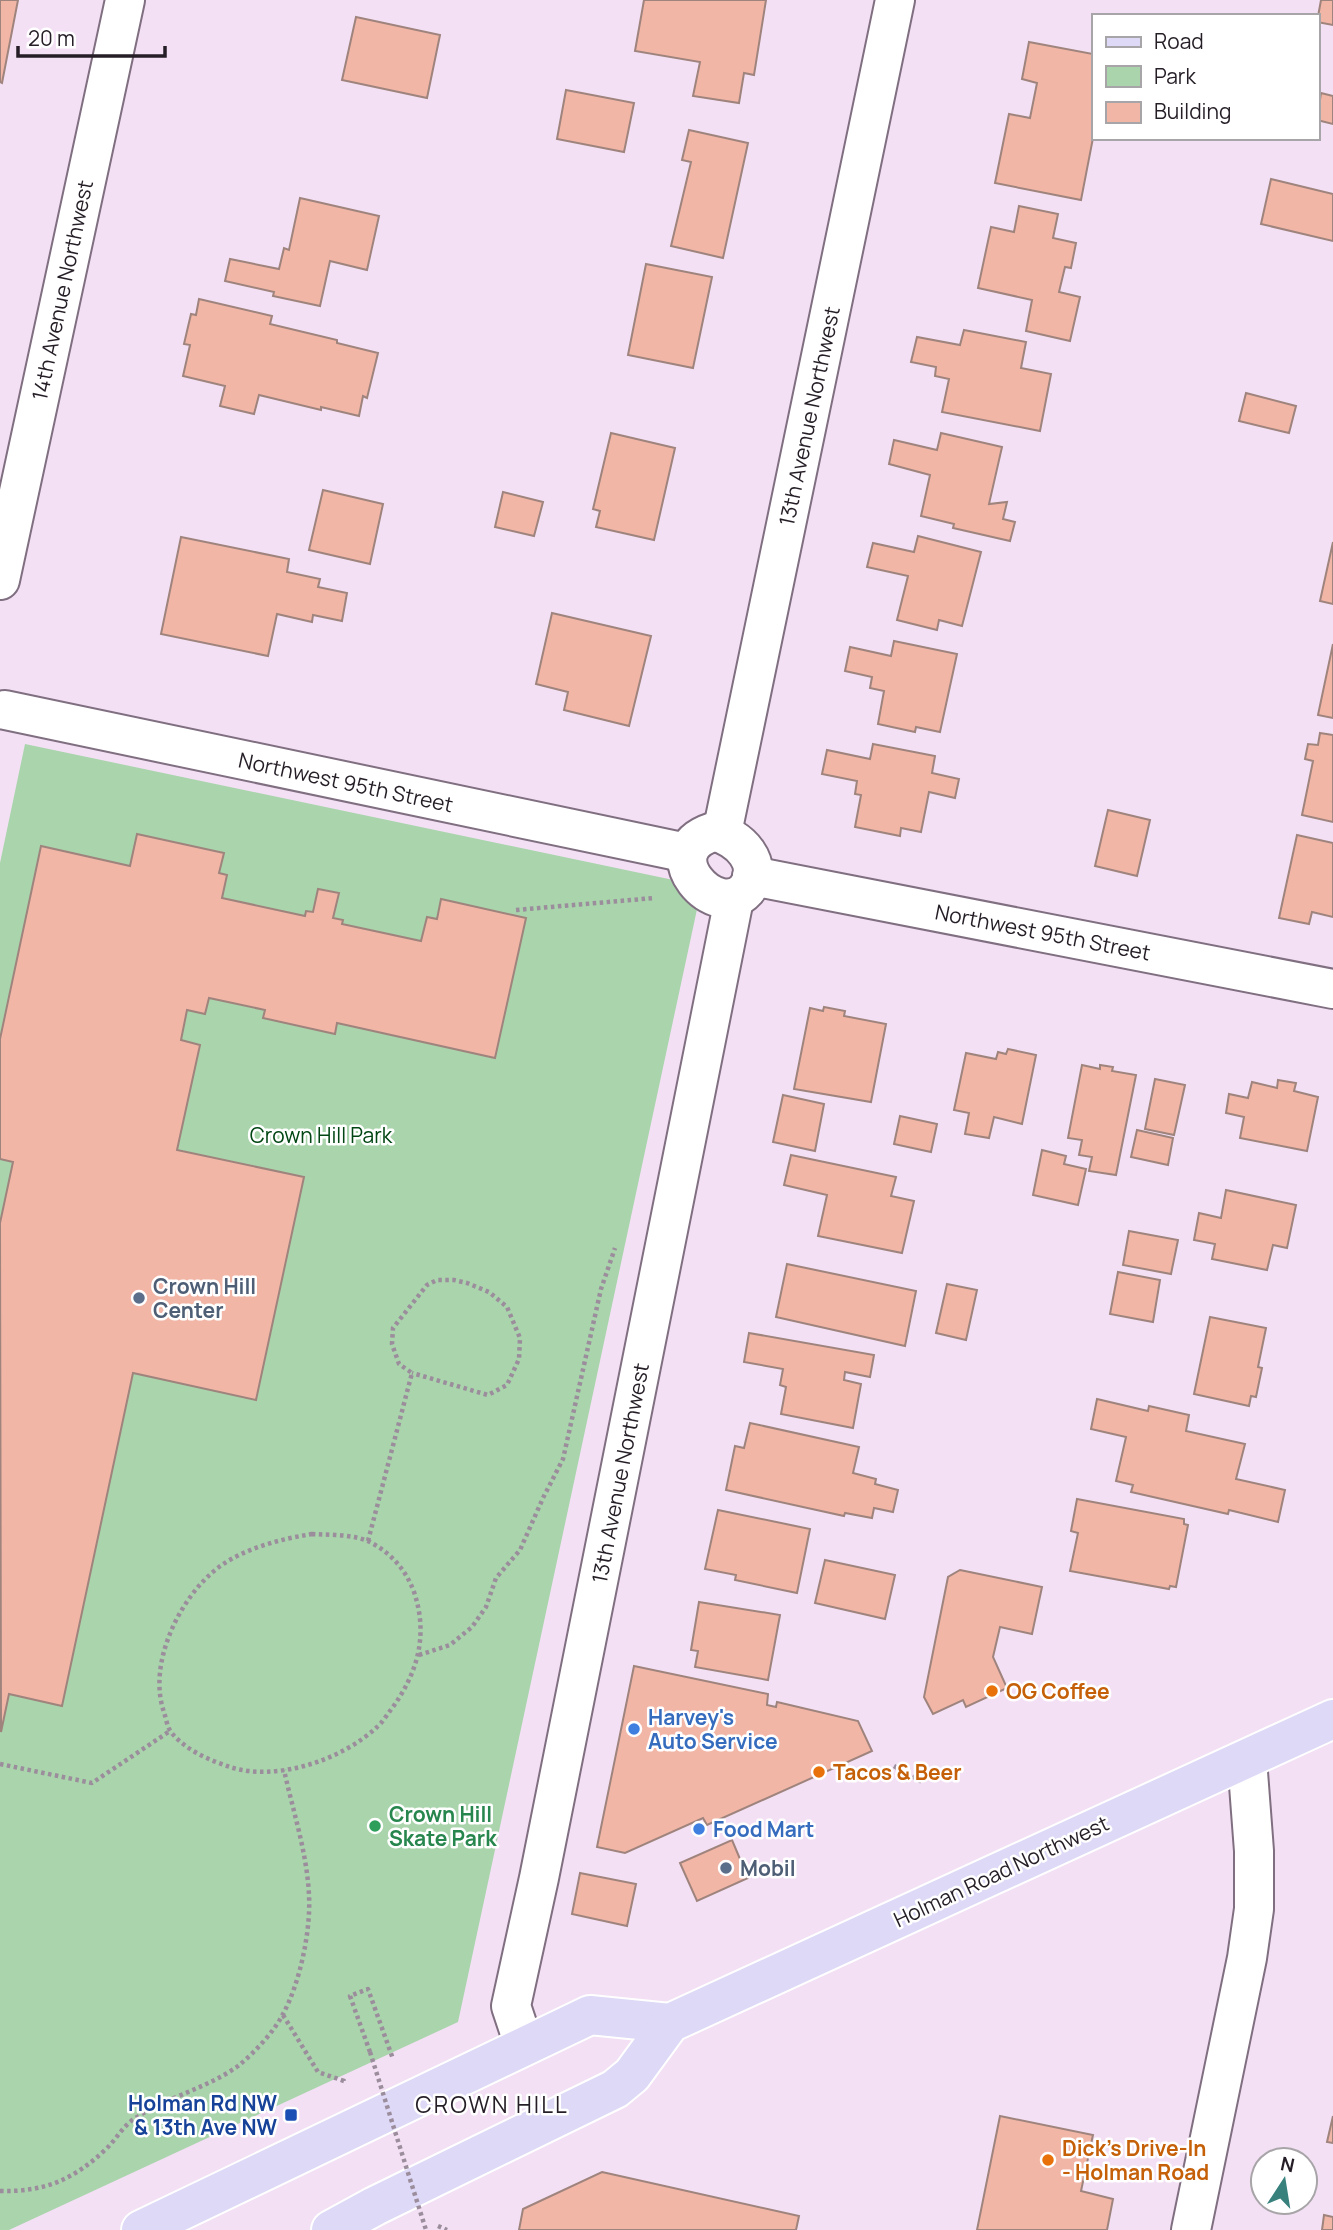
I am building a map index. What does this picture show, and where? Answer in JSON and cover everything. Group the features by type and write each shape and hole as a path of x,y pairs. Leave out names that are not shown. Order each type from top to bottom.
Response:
{"main road":[{"name":"Holman Road Northwest","path":"340,2228 376,2206 615,2089 632,2076 670,2023 1333,1719"},
{"path":"141,2230 590,2015 670,2023"}],"street":[{"name":"14th Avenue Northwest","path":"0,580 125,0"},
{"name":"13th Avenue Northwest","path":"722,833 895,0"},
{"name":"Northwest 95th Street","path":"2,708 687,853"},
{"path":"722,833 736,839 752,863 743,888 722,899 697,883 687,867 687,853 702,835 722,833"},
{"name":"13th Avenue Northwest","path":"524,2045 511,2006 743,888"},
{"name":"Northwest 95th Street","path":"743,888 1333,989"},
{"path":"1191,2230 1247,1958 1254,1909 1254,1851 1247,1759"}],"path":[{"path":"516,910 660,898"},
{"path":"419,1655 450,1645 472,1627 486,1607 496,1578 520,1550 563,1459 601,1289 617,1242"},
{"path":"437,1280 467,1283 489,1292 508,1307 520,1338 519,1359 508,1385 488,1395 412,1373 399,1364 392,1344 393,1328 427,1285 437,1280"},
{"path":"368,1541 412,1373"},
{"path":"313,1534 340,1535 368,1541 393,1557 410,1580 419,1608 419,1655 410,1683 377,1727 350,1746 320,1761 284,1770 264,1773 236,1769 192,1750 170,1731 160,1700 164,1650 173,1625 195,1588 220,1566 281,1539 313,1534"},
{"path":"0,1764 92,1783 170,1731"},
{"path":"894,1766 922,1782"},
{"path":"0,2191 20,2192 52,2186 81,2170 107,2148 126,2124 153,2106 212,2082 239,2065 283,2015 294,1988 307,1932 309,1896 303,1854 284,1770"},
{"path":"393,2059 368,1989 350,1996 426,2230"},
{"path":"283,2015 318,2072 344,2081"}],"green space":[{"name":"Crown Hill Park","path":"25,744 702,886 458,2022 9,2230 0,2230 0,863"}],"building":[{"path":"0,0 18,0 2,83 0,82"},
{"path":"644,0 766,0 754,75 744,73 739,103 693,96 700,62 635,51"},
{"path":"1321,0 1333,0 1333,25 1319,22"},
{"path":"356,17 440,35 427,98 342,80"},
{"path":"1029,42 1092,54 1093,140 1081,200 995,183 1009,114 1030,118 1037,83 1022,79"},
{"path":"566,90 634,103 624,152 557,139"},
{"path":"1321,93 1333,96 1333,124 1319,120"},
{"path":"689,130 748,143 723,258 671,246 691,162 682,160"},
{"path":"1271,179 1333,194 1333,241 1261,224"},
{"path":"300,198 379,216 367,270 330,261 320,306 273,296 274,292 225,281 230,259 279,269 284,248 289,250"},
{"path":"1019,206 1058,214 1053,238 1076,243 1071,268 1065,267 1059,292 1080,297 1070,341 1026,331 1032,300 978,288 991,227 1014,232"},
{"path":"646,264 712,277 693,368 628,355"},
{"path":"199,299 272,316 270,324 378,353 367,398 363,396 359,416 259,395 254,414 220,406 225,386 183,376 190,345 184,344 191,314 196,315"},
{"path":"964,330 1026,342 1021,368 1051,374 1040,431 942,412 949,379 935,376 936,367 911,362 917,337 960,345"},
{"path":"1246,393 1296,406 1289,433 1239,421"},
{"path":"611,433 675,448 654,540 596,527 600,511 593,509"},
{"path":"941,433 1002,447 989,504 1007,502 1003,519 1015,522 1010,541 953,528 954,524 921,516 930,475 889,464 894,440 937,450"},
{"path":"323,490 383,504 370,564 309,550"},
{"path":"503,492 543,502 534,536 495,527"},
{"path":"918,536 981,552 962,626 939,620 937,630 897,620 908,576 867,567 873,543 914,552"},
{"path":"181,537 289,559 287,572 320,579 318,587 347,593 342,621 313,615 312,622 277,614 268,656 161,634"},
{"path":"1333,542 1333,604 1320,601"},
{"path":"552,613 651,636 629,726 564,710 568,692 536,684"},
{"path":"894,641 957,654 940,732 916,727 915,732 878,724 884,691 870,688 872,677 845,671 850,647 891,656"},
{"path":"1333,644 1333,718 1318,715"},
{"path":"1320,733 1333,735 1333,822 1302,815 1313,761 1305,759 1308,744 1318,745"},
{"path":"873,744 935,756 932,773 959,779 955,798 929,792 921,832 901,828 900,836 855,827 861,795 855,794 857,781 822,774 827,750 870,759"},
{"path":"1108,810 1150,820 1137,876 1095,866"},
{"name":"Crown Hill Center","path":"137,834 224,853 219,873 227,875 222,898 305,916 306,911 313,912 318,889 339,893 333,918 343,920 342,924 421,941 427,917 437,919 441,899 526,918 495,1058 337,1023 335,1034 263,1018 265,1010 209,998 205,1014 187,1010 181,1040 200,1045 177,1150 304,1177 256,1400 133,1373 62,1706 9,1694 1,1732 0,1223 13,1162 0,1159 0,1039 41,846 130,866"},
{"path":"1297,835 1333,843 1333,917 1312,912 1309,924 1279,918"},
{"path":"824,1007 845,1011 844,1016 886,1024 871,1102 794,1089 810,1008 823,1011"},
{"path":"1008,1049 1036,1055 1022,1124 994,1117 989,1138 965,1134 969,1113 954,1110 966,1053 996,1059 998,1052 1006,1054"},
{"path":"1082,1065 1100,1069 1100,1065 1113,1067 1112,1071 1136,1075 1116,1175 1089,1171 1092,1157 1079,1155 1082,1140 1068,1138"},
{"path":"1155,1079 1185,1085 1174,1135 1145,1129"},
{"path":"1278,1080 1296,1083 1294,1091 1318,1097 1307,1151 1240,1138 1244,1117 1226,1113 1229,1094 1248,1098 1252,1082 1277,1088"},
{"path":"783,1095 824,1104 815,1151 773,1142"},
{"path":"900,1116 937,1124 931,1152 894,1144"},
{"path":"1137,1130 1173,1138 1168,1165 1131,1157"},
{"path":"1042,1150 1066,1156 1064,1164 1086,1169 1078,1205 1033,1195"},
{"path":"791,1155 896,1177 891,1196 914,1201 902,1253 818,1236 827,1195 784,1185"},
{"path":"1226,1190 1296,1205 1287,1248 1273,1245 1267,1270 1212,1259 1215,1244 1194,1240 1199,1213 1221,1218"},
{"path":"1129,1231 1178,1240 1171,1274 1123,1265"},
{"path":"787,1264 916,1291 905,1346 776,1317"},
{"path":"1118,1272 1160,1280 1153,1322 1110,1314"},
{"path":"947,1284 977,1290 966,1340 936,1333"},
{"path":"1210,1317 1266,1328 1258,1367 1262,1368 1256,1397 1251,1396 1249,1406 1194,1394"},
{"path":"749,1333 874,1355 870,1377 845,1372 844,1380 861,1384 853,1428 781,1414 786,1387 780,1385 783,1369 744,1362"},
{"path":"1097,1399 1148,1411 1149,1406 1189,1415 1186,1431 1245,1444 1236,1479 1285,1490 1278,1522 1229,1510 1228,1514 1131,1492 1133,1485 1116,1481 1126,1437 1091,1429"},
{"path":"750,1423 859,1447 853,1473 876,1479 875,1484 898,1490 893,1512 874,1508 872,1518 845,1513 844,1516 726,1490 735,1446 744,1448"},
{"path":"1077,1499 1184,1519 1184,1524 1188,1525 1176,1587 1170,1586 1169,1589 1070,1571 1078,1533 1071,1531"},
{"path":"718,1510 810,1529 797,1593 735,1580 736,1575 705,1569"},
{"path":"825,1560 895,1575 885,1619 815,1603"},
{"path":"960,1570 1042,1587 1032,1634 1000,1627 993,1657 1007,1688 966,1707 963,1700 933,1714 924,1697 948,1577"},
{"path":"699,1602 780,1615 768,1680 695,1667 698,1651 691,1650"},
{"path":"634,1666 768,1694 767,1705 776,1707 777,1702 858,1721 872,1751 707,1825 703,1818 625,1853 597,1847"},
{"path":"732,1840 748,1878 697,1901 680,1863"},
{"path":"580,1873 636,1884 627,1926 572,1914"},
{"path":"1000,2116 1093,2135 1081,2191 1113,2199 1107,2230 977,2230"},
{"path":"1333,2116 1333,2143 1327,2142"},
{"path":"602,2172 799,2216 796,2230 519,2230 523,2209"},
{"path":"1324,2215 1333,2217 1333,2230 1322,2230"}],"place":[{"name":"Crown Hill Center","path":"139,1298"},
{"name":"OG Coffee","path":"992,1691"},
{"name":"Harvey's Auto Service","path":"634,1729"},
{"name":"Tacos & Beer","path":"819,1772"},
{"name":"Crown Hill Skate Park","path":"375,1826"},
{"name":"Food Mart","path":"699,1829"},
{"name":"Mobil","path":"726,1868"},
{"name":"Holman Rd NW & 13th Ave NW","path":"291,2115"},
{"name":"Dick's Drive-In - Holman Road","path":"1048,2160"}],"district":[{"name":"CROWN HILL","path":"492,2104"}]}
